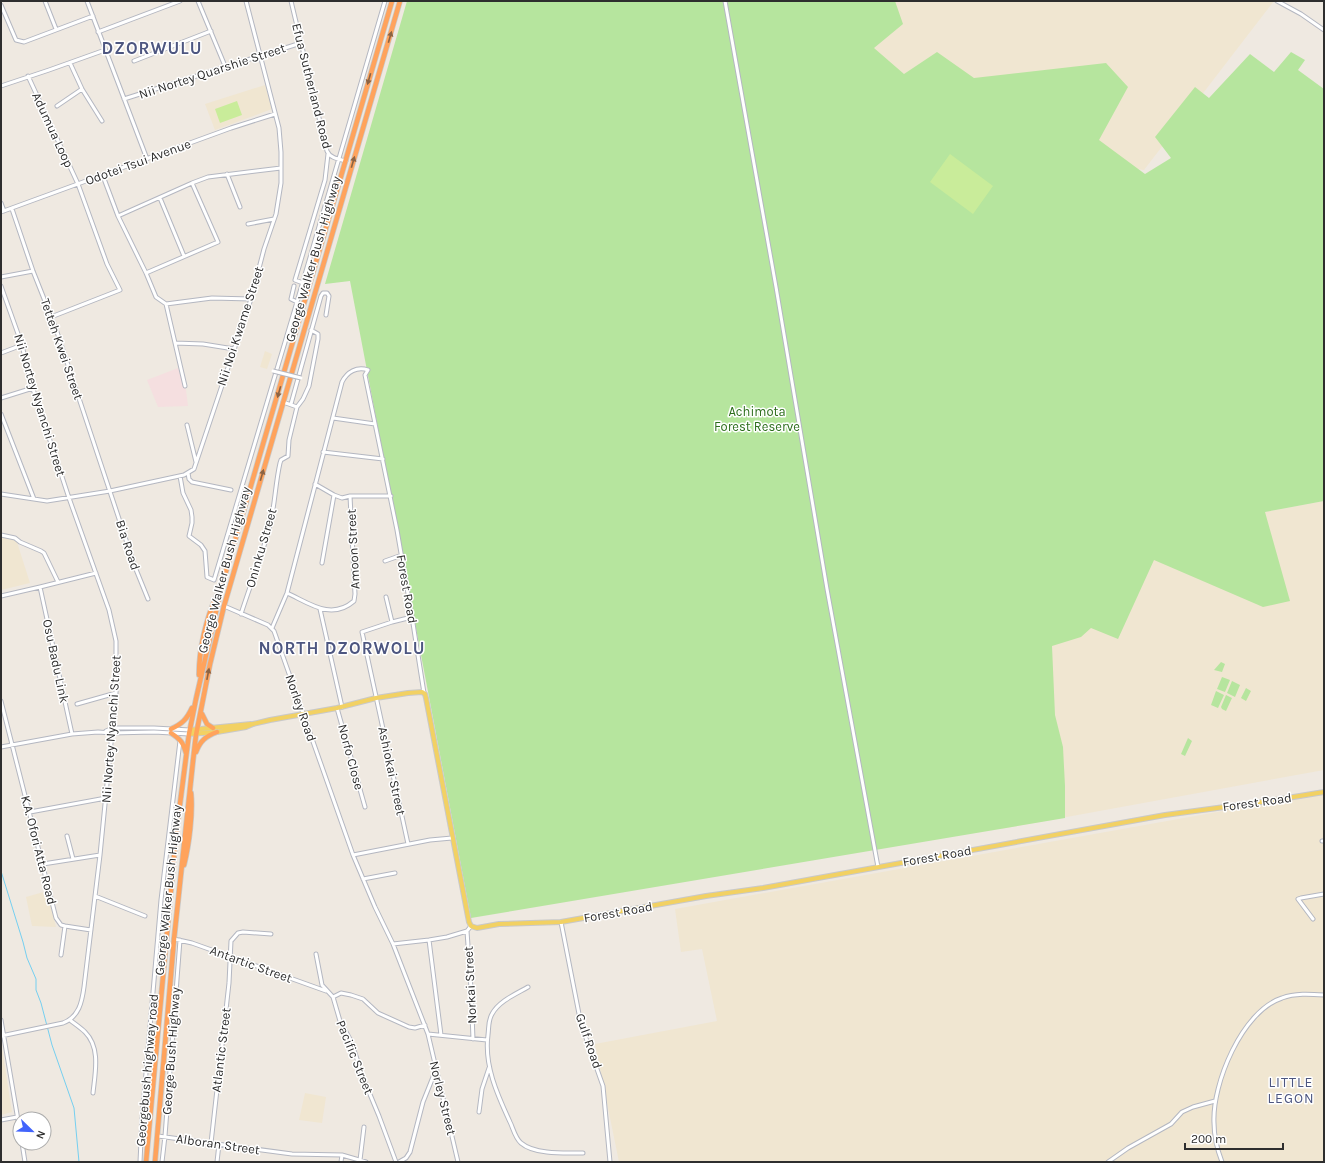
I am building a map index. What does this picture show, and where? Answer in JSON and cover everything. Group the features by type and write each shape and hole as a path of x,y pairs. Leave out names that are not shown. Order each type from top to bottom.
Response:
{"highway":[{"name":"George Walker Bush Highway","path":"146,1162 170,892 190,732 199,684 199,662 204,636 213,605 222,585 392,1"},
{"name":"George Walker Bush Highway","path":"155,1162 177,939 180,876 186,856 192,808 191,780 193,761 210,664 224,606 400,1"},
{"path":"187,754 184,744 171,731 184,722 196,699"},
{"path":"193,761 201,742 215,730 207,724 201,713"}],"main road":[{"path":"190,732 197,733 246,727 253,724 342,707 376,698 419,691 424,693"},
{"name":"Forest Road","path":"424,693 469,922 471,926 477,928 499,924 561,922 706,896 763,888 1165,815 1324,792"}],"street":[{"path":"45,1 56,29"},
{"path":"87,1 147,159"},
{"path":"98,32 180,1"},
{"path":"198,1 226,66"},
{"name":"Nii Noi Kwame Street","path":"188,473 194,469 251,299 274,218 281,183 280,139 246,1"},
{"name":"Efua Sutherland Road","path":"291,1 328,154 346,161"},
{"path":"180,476 183,493 191,510 192,523 190,536 201,545 205,551 207,577 214,580 272,381 312,253 385,1"},
{"path":"725,1 762,205 826,585 878,867"},
{"path":"1277,1 1301,14 1324,30"},
{"path":"1,5 16,40 24,42 93,16"},
{"path":"134,61 211,31"},
{"name":"Nii Nortey Quarshie Street","path":"124,99 301,43"},
{"path":"1,86 105,50"},
{"path":"70,63 82,89 102,121"},
{"name":"Adumua Loop","path":"28,76 78,184 107,264 120,290 51,317"},
{"path":"58,106 82,89"},
{"name":"Odotei Tsui Avenue","path":"3,212 231,128 275,114"},
{"path":"303,283 295,280 325,180 328,154"},
{"path":"118,216 192,182 208,177 281,168"},
{"path":"227,174 240,207"},
{"path":"103,176 118,216 156,297 166,304 186,386"},
{"path":"146,273 218,242 192,182"},
{"path":"160,198 184,256"},
{"path":"1,203 3,212"},
{"name":"Tetteh Kwei Street","path":"12,209 33,271 51,317 110,491"},
{"path":"248,224 274,218"},
{"path":"304,250 312,253"},
{"path":"1,276 33,271"},
{"name":"Nii Nortey Nyanchi Street","path":"1,286 22,345 32,388 109,610 116,641 116,693 113,728 83,997 79,1010 70,1020"},
{"path":"294,286 291,299 297,302"},
{"path":"291,404 302,368 320,296 323,293 327,293 329,296 326,315"},
{"path":"166,304 212,298 251,299"},
{"name":"Oninku Street","path":"241,614 269,529 273,511 277,475 281,460 286,458 289,453 289,440 297,407 310,386 318,339 318,334 311,330"},
{"path":"175,343 204,344 234,349"},
{"path":"1,353 22,345"},
{"path":"275,361 279,362"},
{"name":"Forest Road","path":"333,418 344,378 357,369 362,368 368,370 365,375 391,496 424,693"},
{"path":"273,371 301,378"},
{"path":"1,398 32,388"},
{"path":"283,402 297,407"},
{"path":"1,414 34,499"},
{"path":"224,606 272,628 286,593 333,418 375,424"},
{"path":"187,425 196,463"},
{"path":"324,452 383,459"},
{"path":"1,494 47,501 110,491 188,473 192,482 231,490"},
{"path":"315,484 342,498 350,496 391,496"},
{"name":"Bia Road","path":"110,491 135,567 148,599"},
{"path":"322,564 334,495"},
{"name":"Amoon Street","path":"320,609 328,611 334,610 348,606 354,601 355,594 350,496"},
{"path":"1,535 13,538 44,553 58,582"},
{"path":"385,561 402,556"},
{"path":"1,596 96,573"},
{"name":"Osu Badu Link","path":"40,587 72,734"},
{"path":"286,593 320,609 342,707"},
{"path":"386,597 392,622 412,617"},
{"name":"Ashiokai Street","path":"392,622 362,632 408,844"},
{"name":"Norley Road","path":"272,628 353,854 393,944 428,1034"},
{"path":"77,704 116,693"},
{"name":"K.A. Ofori Atta Road","path":"1,701 56,918 61,925 65,926"},
{"name":"Norfo Close","path":"337,708 364,807"},
{"path":"104,732 113,728 190,732"},
{"path":"1,747 72,734 171,731"},
{"name":"Georgebush highway road","path":"140,1162 142,1119 161,900 180,739"},
{"path":"30,812 106,798"},
{"path":"67,836 73,859"},
{"path":"353,854 430,840 452,838"},
{"path":"43,864 100,855"},
{"path":"363,878 396,873"},
{"path":"1312,919 1298,899 1324,894"},
{"path":"95,896 145,916"},
{"name":"Gulf Road","path":"561,922 581,1024 604,1086 610,1162"},
{"path":"61,955 65,926 91,930"},
{"path":"393,944 429,940 467,931 471,926"},
{"name":"Norkai Street","path":"467,931 473,1039"},
{"name":"Atlantic Street","path":"211,1143 231,957 231,941 232,938 238,933 243,932 271,934"},
{"name":"Antartic Street","path":"177,939 327,992"},
{"name":"George Bush Highway","path":"162,1162 165,1136 177,939"},
{"path":"429,940 441,1035"},
{"name":"Pacific Street","path":"316,954 322,985 333,998 340,1021 351,1041 359,1069 396,1162"},
{"path":"528,987 497,1006 492,1014 487,1040 489,1068 504,1108 517,1138 521,1143 530,1148 549,1152 583,1153"},
{"path":"333,998 341,993 351,995 363,999 378,1013 410,1027 415,1028 425,1025"},
{"path":"1222,1162 1217,1148 1214,1122 1215,1101 1224,1071 1243,1032 1256,1015 1266,1006 1281,998 1301,994 1324,995"},
{"path":"1,1020 2,1035 16,1111"},
{"path":"2,1035 50,1027 70,1020 85,1032 94,1049 96,1058 93,1093"},
{"path":"428,1034 487,1040"},
{"name":"Norley Street","path":"428,1034 458,1162"},
{"path":"399,1162 406,1158 410,1152 423,1102 433,1077 435,1064"},
{"path":"479,1112 482,1089 489,1068"},
{"path":"1108,1162 1128,1148 1171,1124 1182,1112 1193,1107 1215,1101"},
{"path":"1,1120 12,1118"},
{"path":"360,1160 364,1128"},
{"name":"Alboran Street","path":"158,1136 292,1154 342,1155 366,1162"},
{"path":"217,1162 219,1144"},
{"path":"23,1151 25,1162"},
{"path":"341,1162 342,1155"}],"shaded area":[{"path":"872,1 1274,1 1144,170 956,141 844,63"},
{"path":"265,85 272,109 215,130 205,104"},
{"path":"265,351 272,354 267,369 260,367"},
{"path":"178,368 186,390 188,406 158,407 147,380"},
{"path":"1324,501 1324,770 1001,829 960,568"},
{"path":"1,535 16,539 30,583 1,590"},
{"path":"1324,793 1324,1162 619,1162 595,1044 717,1021 702,949 681,952 675,909"},
{"path":"47,891 56,927 32,926 26,897"},
{"path":"1,1042 12,1112 1,1115"},
{"path":"305,1093 326,1097 322,1123 299,1120"}],"green space":[{"name":"Achimota Forest Reserve","path":"407,1 895,1 903,24 874,48 904,74 937,52 974,78 1106,63 1128,87 1099,140 1145,174 1171,158 1155,137 1195,87 1209,98 1250,54 1274,72 1291,52 1305,60 1298,70 1324,89 1324,501 1265,512 1290,601 1263,607 1154,560 1118,639 1091,628 1081,637 1052,646 1055,715 1063,747 1065,818 471,918 350,281 325,284"},
{"path":"237,101 242,115 220,123 215,109"},
{"path":"950,154 993,186 973,214 930,182"},
{"path":"1221,662 1225,664 1222,672 1214,670"},
{"path":"1222,677 1230,680 1225,692 1217,689"},
{"path":"1232,681 1240,685 1235,697 1227,693"},
{"path":"1246,688 1251,691 1246,701 1241,698"},
{"path":"1216,691 1224,695 1218,708 1211,705"},
{"path":"1226,695 1232,698 1226,711 1221,707"},
{"path":"1188,738 1192,741 1185,756 1181,754"}],"waterway":[{"path":"1,871 27,958 36,979 36,990 52,1045 74,1108 79,1162"}],"district":[{"name":"DZORWULU","path":"152,48"},
{"name":"NORTH DZORWOLU","path":"342,648"},
{"name":"LITTLE LEGON","path":"1291,1090"}]}
